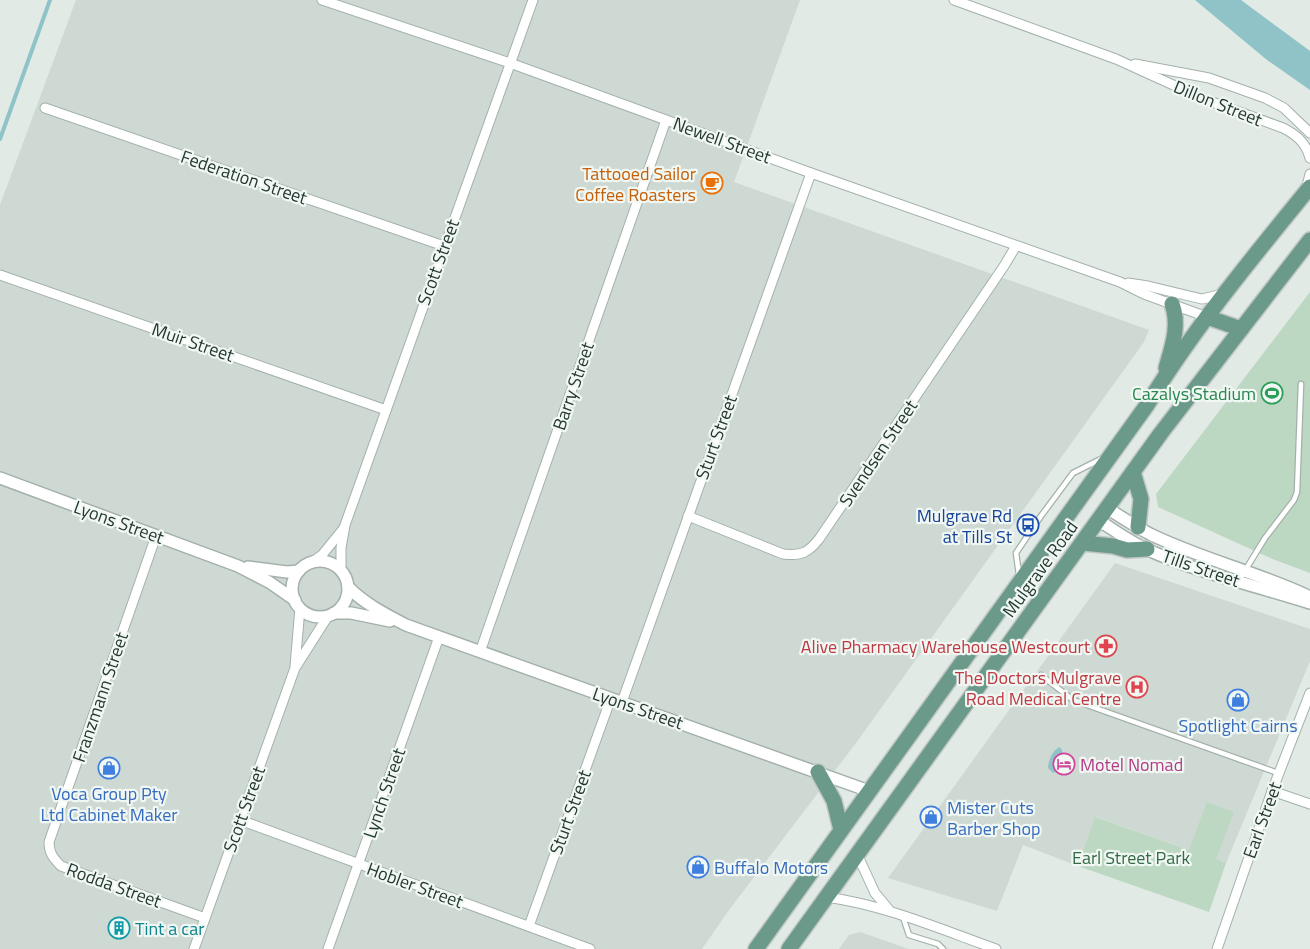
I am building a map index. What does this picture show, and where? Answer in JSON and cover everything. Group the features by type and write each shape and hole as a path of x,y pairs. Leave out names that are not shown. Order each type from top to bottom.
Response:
{"main road":[{"name":"Mulgrave Road","path":"756,949 1080,499 1208,316 1308,189"},
{"name":"Mulgrave Road","path":"789,949 1102,514 1310,240"},
{"path":"1164,377 1176,328 1172,304"},
{"path":"1208,316 1241,329"},
{"path":"1133,472 1141,499 1138,527"},
{"path":"1080,499 1102,514"},
{"path":"1082,543 1113,546 1126,550 1147,549"},
{"path":"818,772 834,801 841,830"},
{"path":"869,791 894,803"}],"street":[{"name":"Newell Street","path":"322,0 510,63 811,173 1120,282 1144,294 1208,316"},
{"name":"Scott Street","path":"341,570 341,548 345,525 533,0"},
{"name":"Dillon Street","path":"954,0 1116,59 1204,99 1291,132 1306,146 1310,158"},
{"name":"Dillon Street","path":"1116,59 1208,78 1260,95 1285,108 1310,133"},
{"name":"Federation Street","path":"45,108 444,246"},
{"path":"1274,125 1282,120 1285,108"},
{"name":"Barry Street","path":"480,652 666,120"},
{"name":"Sturt Street","path":"529,926 688,516 811,173"},
{"path":"1308,189 1310,174"},
{"name":"Svendsen Street","path":"688,516 783,554 795,555 804,553 812,548 820,539 1016,246"},
{"name":"Muir Street","path":"0,275 386,410"},
{"name":"Newell Street","path":"1120,282 1148,286 1202,299 1225,294"},
{"name":"Lyons Street","path":"0,478 238,566 269,582 297,604"},
{"name":"Tills Street","path":"1102,514 1138,527 1166,541 1279,582 1310,597"},
{"name":"Tills Street","path":"1102,514 1147,549 1238,582 1310,602"},
{"name":"Scott Street","path":"311,563 322,556 345,525"},
{"name":"Franzmann Street","path":"54,859 49,851 49,842 156,536"},
{"path":"327,562 341,570 346,578 348,587 345,602 331,614 313,616 297,604 292,585 299,571 311,563 327,562"},
{"name":"Lyons Street","path":"238,566 280,572 299,571"},
{"name":"Lyons Street","path":"348,587 361,600 406,625 869,791"},
{"name":"Scott Street","path":"295,668 297,604"},
{"name":"Lyons Street","path":"331,614 350,613 406,625"},
{"name":"Scott Street","path":"194,949 295,668 331,614"},
{"name":"Lynch Street","path":"328,949 438,637"},
{"name":"Earl Street","path":"1217,949 1278,773 1310,693"},
{"path":"1272,790 1310,804"},
{"name":"Hobler Street","path":"240,820 590,949"},
{"path":"857,854 875,893 890,911"},
{"name":"Rodda Street","path":"54,859 61,866 70,870 205,918"},
{"path":"826,897 852,901 890,911 996,949"}],"lane":[{"path":"1238,582 1266,538 1294,500 1297,492 1301,384"},
{"name":"Mulgrave Road","path":"1020,582 1016,553 1040,516 1073,473 1112,454"},
{"path":"1042,675 1073,700 1278,773"},
{"path":"902,915 910,935 938,944 943,949"}],"shaded area":[{"path":"76,0 800,0 734,182 1149,330 1144,342 856,743 729,910 702,949 0,949 0,205"},
{"path":"1115,563 1310,629 1310,661 1226,863 1096,817 1078,866 1023,845 997,911 888,878"},
{"path":"860,932 909,949 839,949 849,935"}],"green space":[{"name":"Cazalys Stadium","path":"1310,292 1310,573 1275,560 1158,507 1156,494"},
{"name":"Earl Street Park","path":"1207,802 1234,812 1216,859 1226,863 1209,912 1078,866 1095,817 1189,850"}],"water":[{"path":"1195,0 1241,0 1310,51 1310,90 1267,60"},
{"path":"1060,747 1063,754 1062,766 1053,773 1048,768 1049,762 1053,753"}],"waterway":[{"path":"0,139 50,0"}],"place":[{"name":"Tattooed Sailor Coffee Roasters","path":"712,183"},
{"name":"Cazalys Stadium","path":"1272,393"},
{"name":"Mulgrave Rd at Tills St","path":"1028,525"},
{"name":"Alive Pharmacy Warehouse Westcourt","path":"1106,646"},
{"name":"The Doctors Mulgrave Road Medical Centre","path":"1137,687"},
{"name":"Spotlight Cairns","path":"1238,700"},
{"name":"Motel Nomad","path":"1064,764"},
{"name":"Voca Group Pty Ltd Cabinet Maker","path":"109,768"},
{"name":"Mister Cuts Barber Shop","path":"931,817"},
{"name":"Buffalo Motors","path":"698,867"},
{"name":"Tint a car","path":"119,928"}]}
